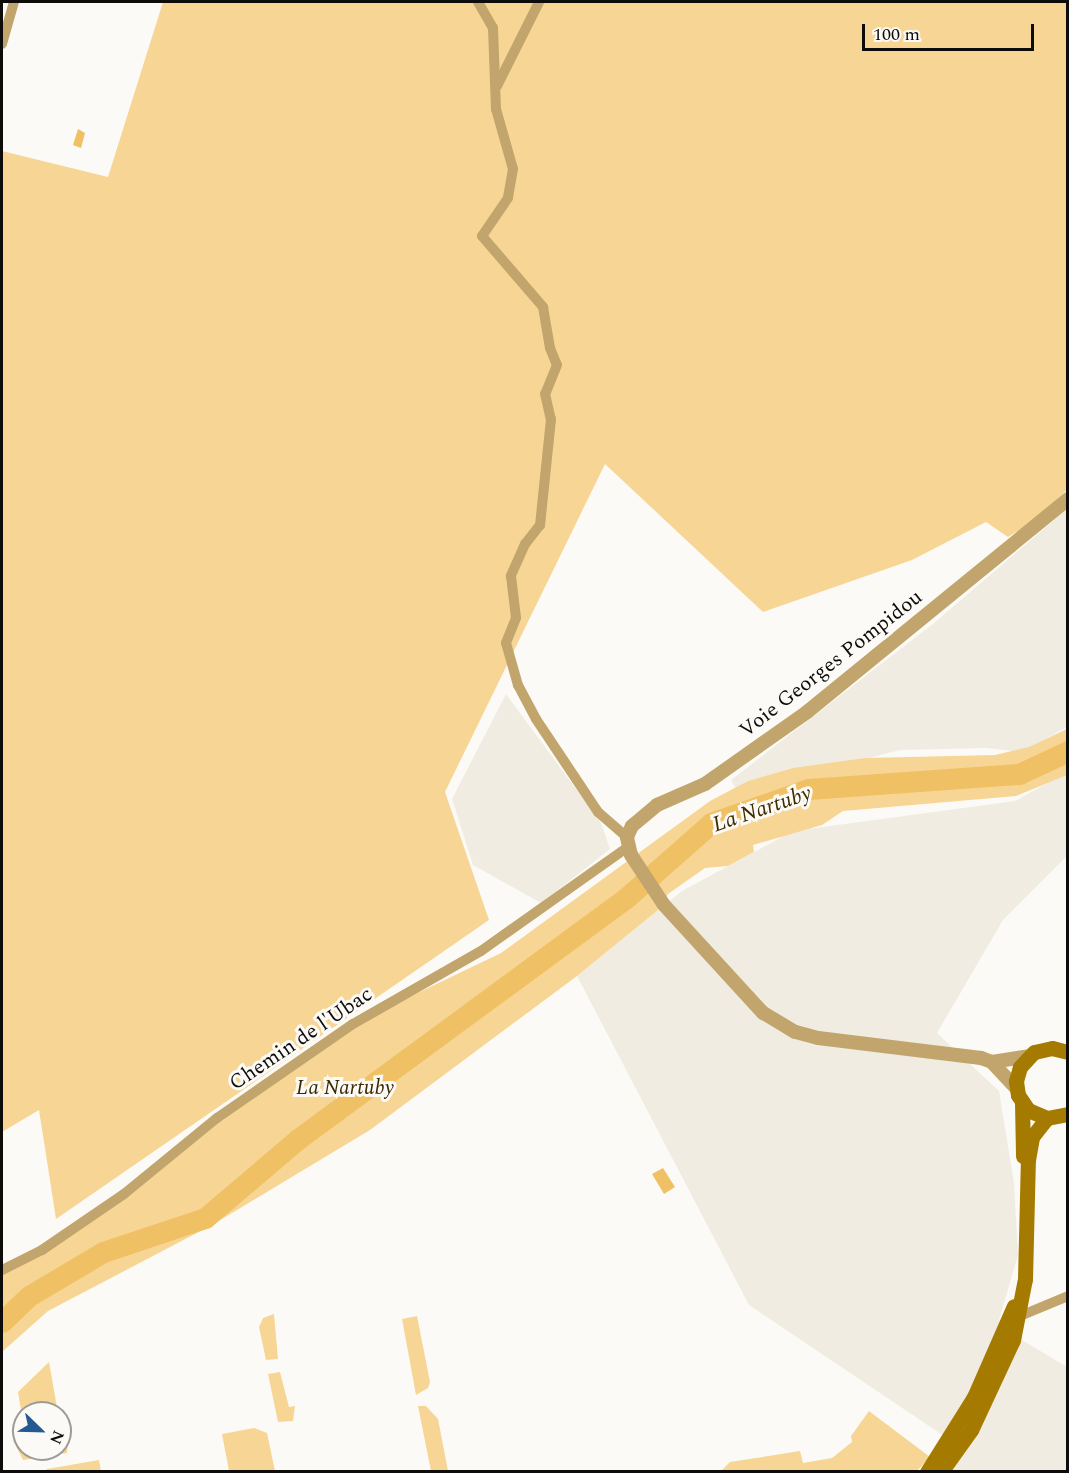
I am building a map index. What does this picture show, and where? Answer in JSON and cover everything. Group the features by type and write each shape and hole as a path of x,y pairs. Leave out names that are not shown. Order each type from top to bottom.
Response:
{"main road":[{"path":"941,1472 971,1430 1010,1348 1020,1316 1026,1263 1026,1177 1019,1095 1020,1067 1028,1056 1046,1048 1068,1052"},
{"path":"1019,1095 1037,1116 1059,1118"},
{"path":"1026,1177 1032,1137 1059,1118"},
{"path":"927,1472 954,1432 981,1381 1012,1313 1026,1263"},
{"path":"981,1381 987,1397"}],"street":[{"path":"2,3 13,2 2,44"},
{"path":"478,2 493,28 496,109 513,169 508,198 482,236 543,307 550,348 557,365 545,394 551,419 540,525 525,544 511,576 516,618 506,643 518,685 536,719 598,812 629,846 664,905 764,1013 795,1032 992,1062 1028,1056"},
{"path":"496,89 539,2"},
{"name":"Voie Georges Pompidou","path":"629,846 632,826 657,805 705,784 807,712 1068,499"},
{"name":"Chemin de l'Ubac","path":"2,1270 42,1250 124,1194 217,1119 353,1024 481,951 629,846"},
{"path":"992,1062 1019,1095"},
{"path":"1020,1316 1068,1296"}],"shaded area":[{"path":"78,129 85,133 81,148 73,145"},
{"path":"1067,509 1067,727 1022,752 986,748 900,750 737,791 731,780 934,623"},
{"path":"506,694 601,823 610,849 541,903 473,865 452,799"},
{"path":"1067,772 1067,856 1003,920 937,1033 999,1091 1014,1183 1018,1255 999,1320 1021,1331 1022,1340 1067,1367 1067,1471 929,1471 944,1436 749,1305 577,976 682,891 793,831 1015,801"},
{"path":"663,1168 675,1187 664,1194 652,1174"}],"green space":[{"path":"163,2 1067,2 1067,490 1031,523 1008,537 986,522 912,560 763,612 605,464 445,792 489,920 56,1219 39,1110 2,1132 2,151 108,177"},
{"name":"La Nartuby","path":"1067,729 1067,775 1016,796 843,811 822,825 753,845 754,852 728,866 705,868 668,894 657,911 577,976 370,1130 212,1225 48,1311 2,1352 2,1275 42,1250 217,1118 353,1024 501,953 710,801 748,781 793,768 865,758 995,755 1029,747"},
{"path":"274,1314 278,1359 266,1360 259,1327 263,1318"},
{"path":"417,1316 430,1382 428,1388 416,1395 402,1319"},
{"path":"49,1362 56,1401 20,1401 18,1392"},
{"path":"280,1372 289,1407 295,1406 293,1421 278,1422 268,1374"},
{"path":"418,1406 426,1406 438,1419 448,1471 431,1471"},
{"path":"869,1411 930,1457 917,1471 720,1472 730,1462 800,1451 803,1463 832,1458 852,1442 851,1436"},
{"path":"254,1428 267,1433 275,1471 229,1471 222,1434"},
{"path":"99,1460 101,1471 45,1471 47,1469"}],"waterway":[{"name":"La Nartuby","path":"2,1322 29,1296 103,1252 205,1218 298,1139 626,898 711,823 808,789 1019,774 1068,751"}]}
